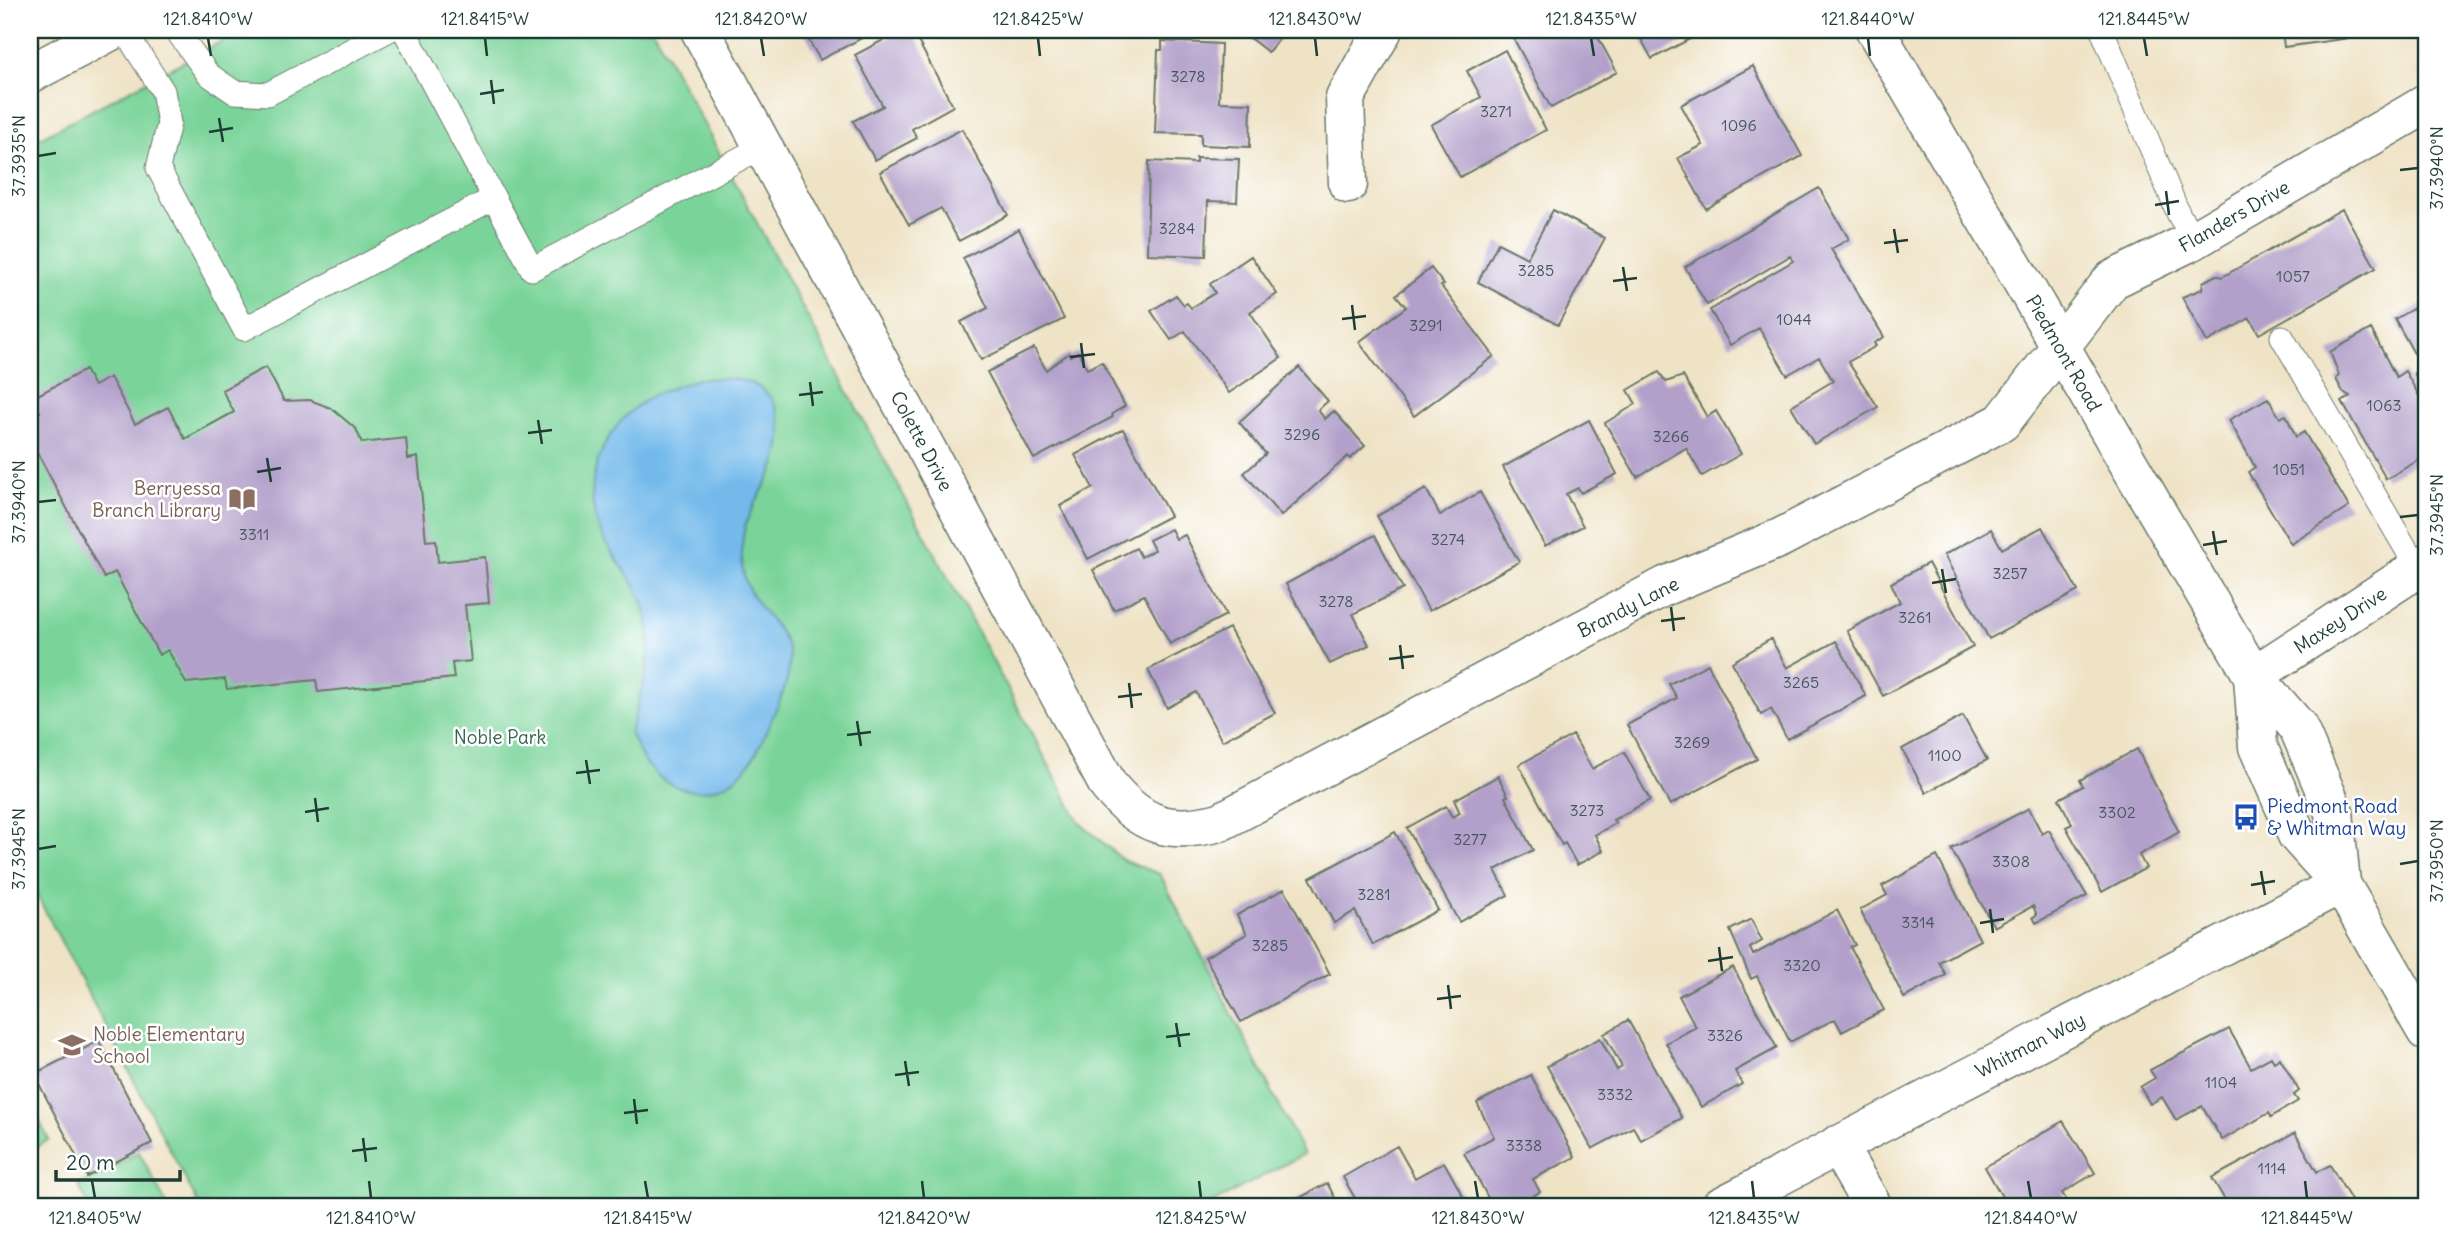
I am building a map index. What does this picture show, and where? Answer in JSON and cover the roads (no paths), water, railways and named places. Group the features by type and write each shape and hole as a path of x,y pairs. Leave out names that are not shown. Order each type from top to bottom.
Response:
{"street":[{"path":"30,74 113,30"},
{"name":"Colette Drive","path":"700,30 1108,785 1124,805 1145,820 1169,828"},
{"path":"1348,184 1345,98 1384,30"},
{"name":"Piedmont Road","path":"1875,30 2253,676 2298,727 2334,812 2340,884 2426,1031"},
{"name":"Flanders Drive","path":"2060,346 2112,280 2194,240 2426,104"},
{"name":"Brandy Lane","path":"1169,828 1195,828 1220,822 1665,586 1780,538 2002,422 2060,346"},
{"name":"Maxey Drive","path":"2253,676 2422,566"},
{"name":"Whitman Way","path":"1720,1207 2340,884"},
{"path":"1837,1144 1873,1207"}],"lane":[{"path":"124,30 163,91 169,123 158,168 244,329 494,198"},
{"path":"176,30 208,74 225,86 234,92 268,94 389,30"},
{"path":"404,30 532,269 762,147"},
{"path":"2102,30 2179,215 2194,240"},
{"path":"2282,337 2422,566"}],"water":[{"path":"698,379 735,379 755,385 774,403 779,415 781,428 778,456 747,520 742,560 746,583 782,635 789,657 787,681 782,696 751,761 729,782 703,791 678,787 655,773 643,759 630,733 646,673 649,628 638,592 601,533 594,514 592,494 600,456 621,421 635,407 652,396"}],"place":[{"name":"Berryessa Branch Library","path":"242,499"},
{"name":"Piedmont Road & Whitman Way","path":"2246,817"},
{"name":"Noble Elementary School","path":"72,1045"}],"park label":[{"name":"Noble Park","path":"500,737"}]}
